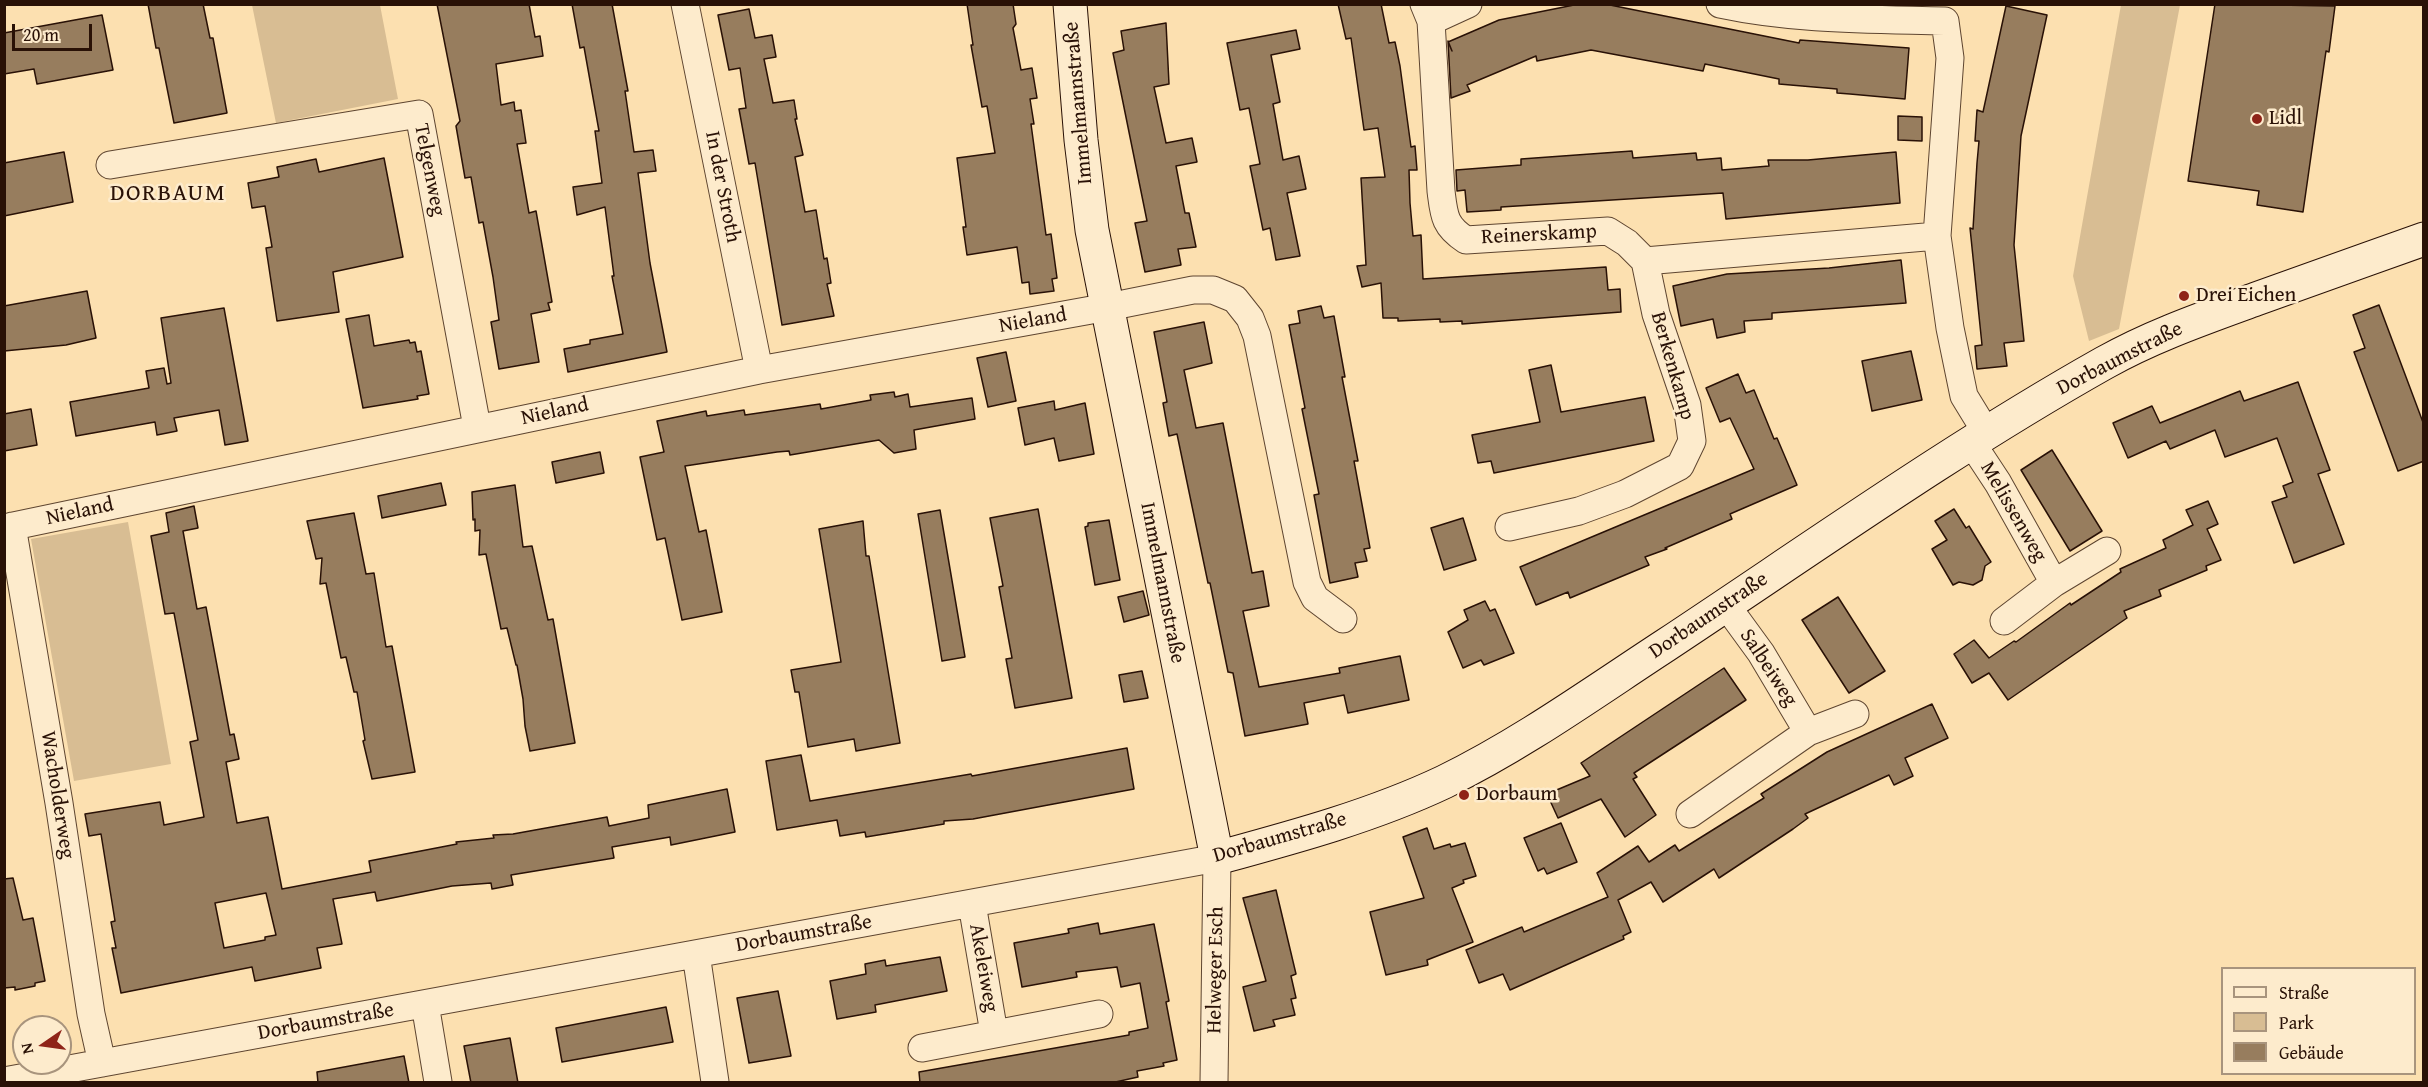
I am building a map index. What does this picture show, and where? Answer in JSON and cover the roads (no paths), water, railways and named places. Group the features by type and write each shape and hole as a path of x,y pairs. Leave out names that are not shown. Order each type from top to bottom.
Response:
{"street":[{"name":"In der Stroth","path":"685,4 759,370"},
{"name":"Immelmannstraße","path":"1070,4 1081,140 1092,230 1217,858"},
{"name":"Reinerskamp","path":"1468,4 1428,13 1441,190 1444,217 1452,231 1466,240 1608,231 1626,243 1645,261"},
{"path":"1720,4 1761,13 1820,18 1944,13 1950,58 1937,236 1950,328 1964,396 1979,437"},
{"name":"Telgenweg","path":"110,165 419,114 477,428"},
{"path":"1645,261 1937,236"},
{"name":"Dorbaumstraße","path":"4,1081 1217,858 1335,825 1412,796 1482,761 1573,706 1979,437 2100,366 2147,341 2213,314 2424,239"},
{"name":"Berkenkamp","path":"1509,527 1579,511 1625,494 1680,466 1692,441 1689,417 1654,305 1645,261"},
{"path":"1108,308 1193,290 1213,290 1235,299 1250,318 1257,336 1306,582 1315,598 1343,620"},
{"name":"Nieland","path":"8,527 759,370 1108,308"},
{"name":"Melissenweg","path":"1979,437 1998,483 2054,583"},
{"name":"Wacholderweg","path":"8,527 59,803 91,1014 102,1063"},
{"name":"Melissenweg","path":"2004,621 2054,583 2107,551"},
{"name":"Salbeiweg","path":"1726,605 1761,653 1808,732"},
{"path":"1690,813 1808,732 1855,714"},
{"name":"Helweger Esch","path":"1214,1083 1217,858"},
{"name":"Akeleiweg","path":"972,903 994,1033"},
{"path":"696,954 715,1083"},
{"path":"425,1004 438,1083"},
{"name":"Akeleiweg","path":"922,1048 1099,1014"}],"place":[{"name":"Lidl","path":"2257,119"},
{"name":"Drei Eichen","path":"2184,296"},
{"name":"Dorbaum","path":"1464,795"}],"district":[{"name":"DORBAUM","path":"168,194"}]}
